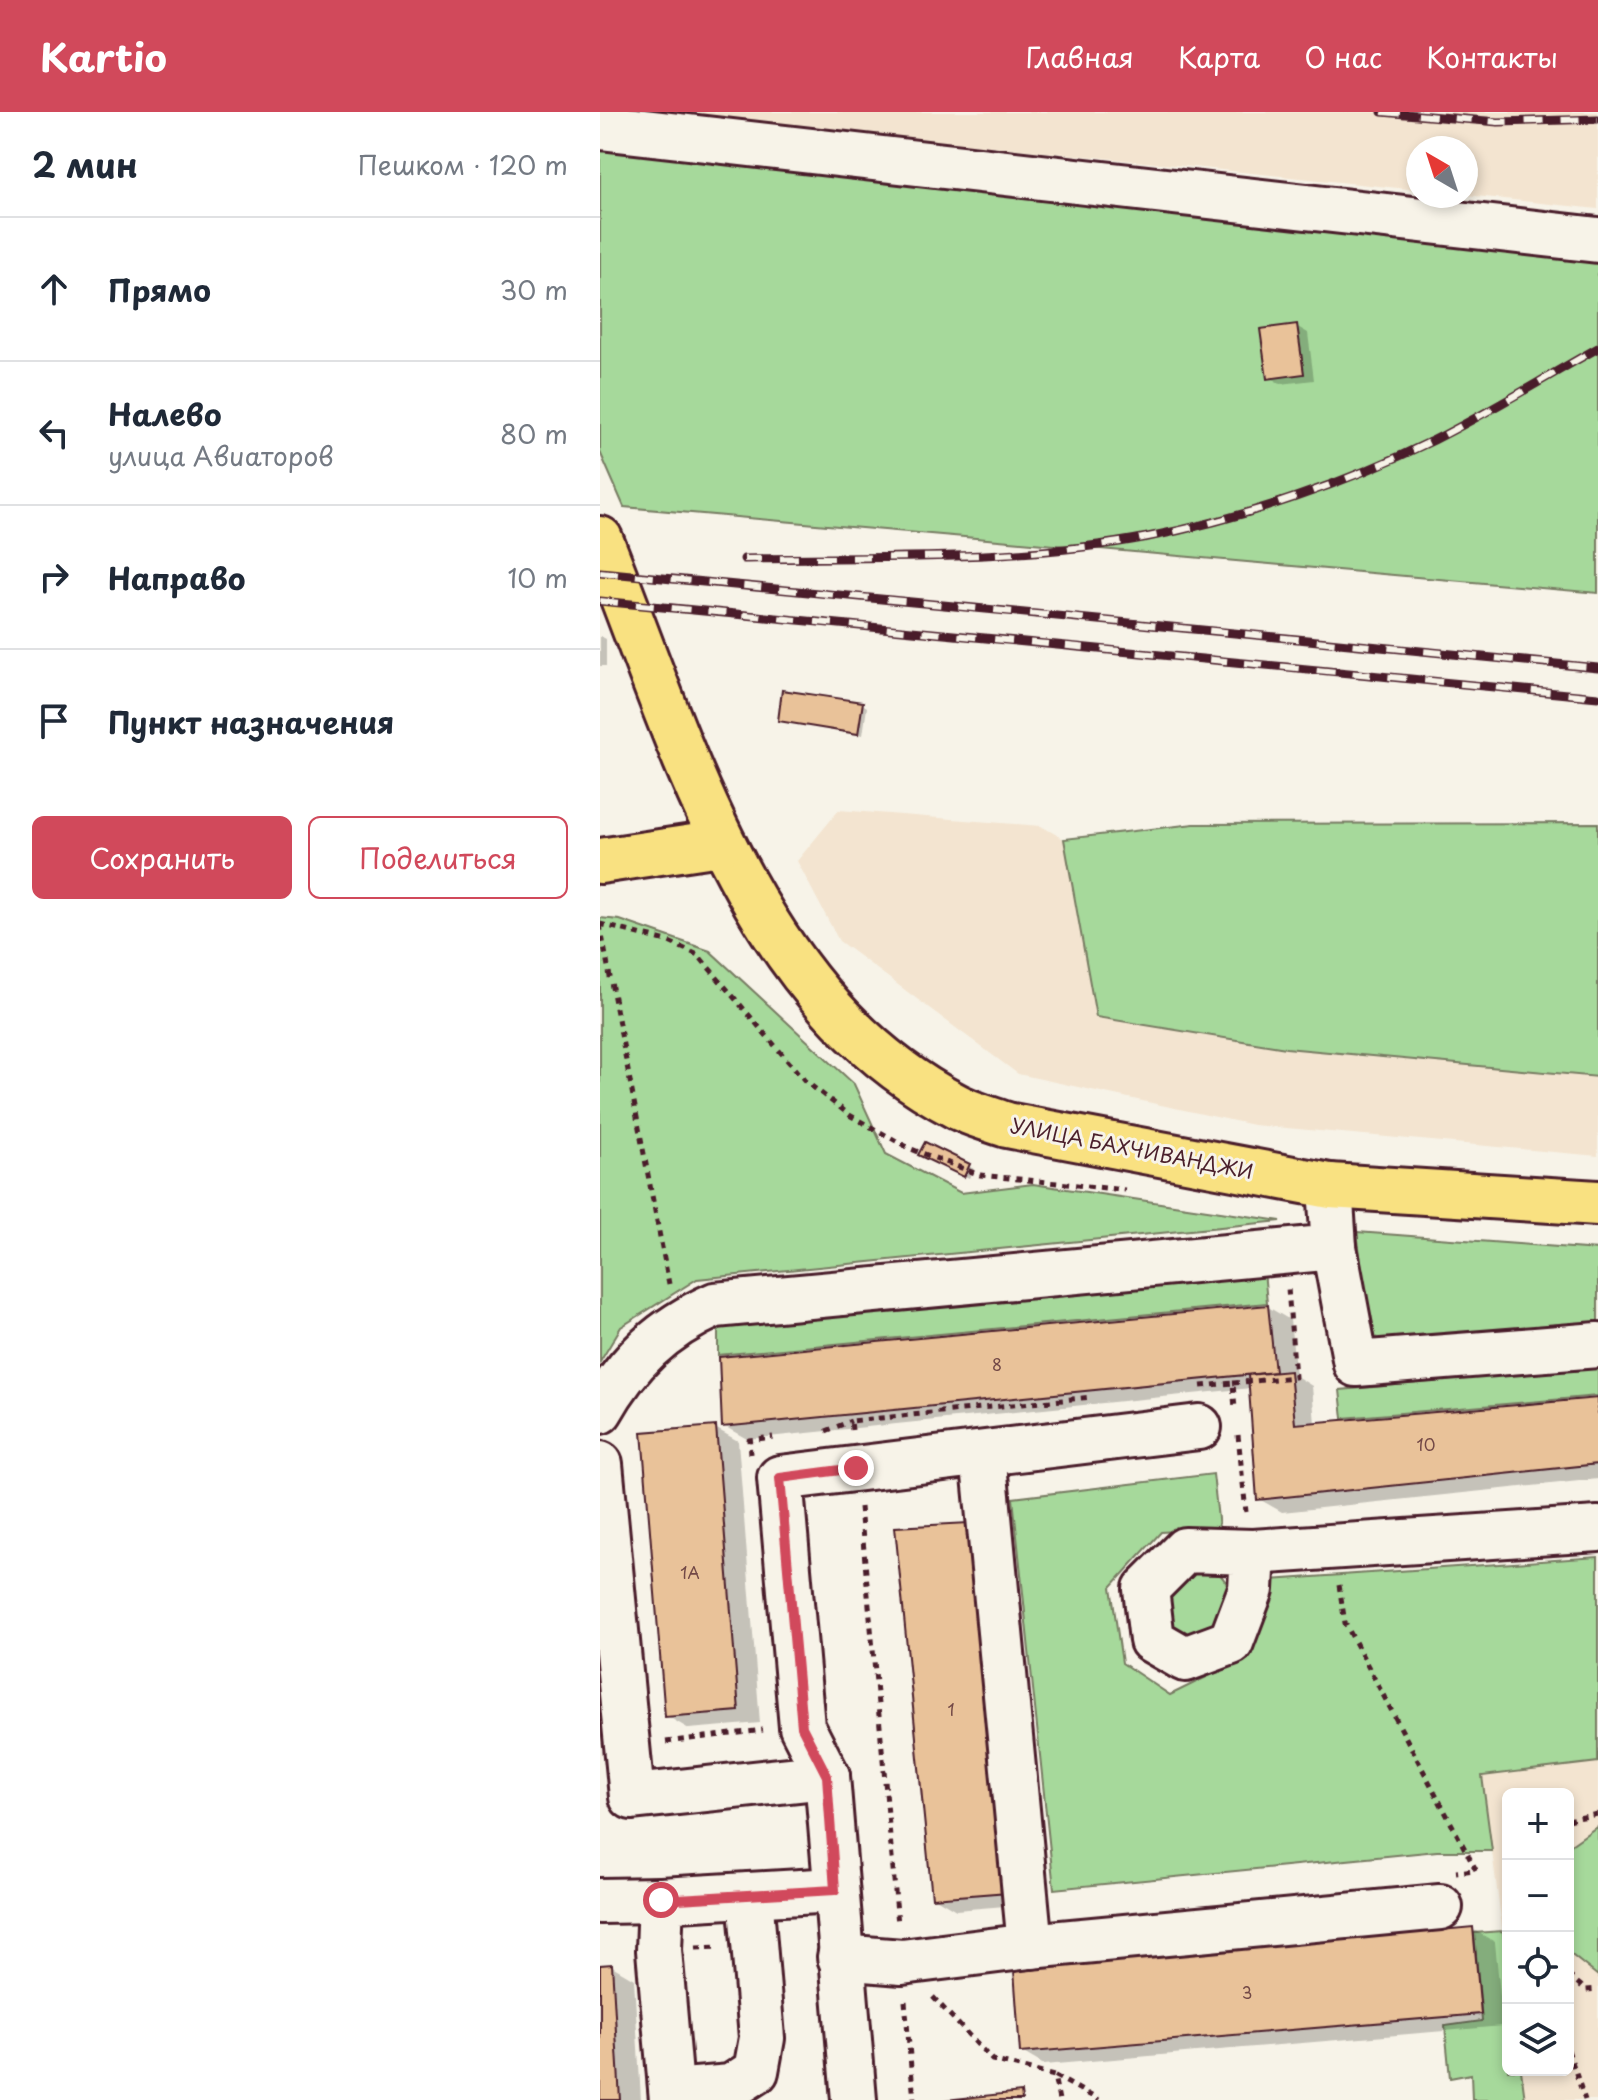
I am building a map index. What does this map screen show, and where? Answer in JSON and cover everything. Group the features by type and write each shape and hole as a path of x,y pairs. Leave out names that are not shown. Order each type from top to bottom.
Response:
{"main road":[{"name":"УЛИЦА БАХЧИВАНДЖИ","path":"600,539 720,843 793,965 838,1016 887,1060 956,1106 1007,1125 1330,1186 1598,1203"},
{"path":"600,861 720,843"}],"street":[{"path":"600,127 1598,240"},
{"path":"1330,1186 1334,1247 1356,1364 1598,1345"},
{"path":"600,1411 619,1377 677,1322 715,1305 1334,1247"},
{"path":"854,2100 827,1776 802,1727 770,1457 856,1468 1199,1427"},
{"path":"983,1454 1030,1946"},
{"path":"600,1464 632,1797 827,1776"},
{"path":"1253,1552 1332,1544 1598,1529"},
{"path":"600,1901 835,1890"},
{"path":"661,1900 659,1950 672,2096 731,2087 756,2071 762,2038 750,1895"},
{"path":"840,1957 902,1962 1030,1946 1440,1907"}],"path":[{"path":"600,925 677,1322"},
{"path":"1233,1383 1295,1377 1285,1251"},
{"path":"810,1433 851,1421"},
{"path":"856,1468 914,2100"},
{"path":"1332,1544 1345,1623 1476,1870"},
{"path":"664,1742 774,1728"},
{"path":"1574,1819 1598,1814"},
{"path":"902,1962 992,2060 1054,2076 1099,2100"},
{"path":"1574,1980 1586,1990 1598,1989"},
{"path":"1574,2068 1585,2100"},
{"path":"1054,2076 1059,2100"}],"shaded area":[{"path":"656,112 1598,112 1598,209 1478,196 1478,136 1406,136 1406,189"},
{"path":"839,810 1041,826 1064,839 1096,1017 1286,1048 1598,1077 1598,1156 1253,1125 1018,1074 839,941 797,861"},
{"path":"1598,1762 1598,2100 1525,2100 1522,2076 1574,2076 1574,1788 1502,1788 1502,1927 1482,1776"}],"green space":[{"path":"600,150 1598,259 1598,593 624,507 600,452"},
{"path":"1598,823 1598,1077 1286,1048 1096,1017 1064,839 1194,824"},
{"path":"600,918 620,920 710,951 854,1084 886,1154 961,1193 1033,1184 1281,1221 697,1279 621,1327 600,1362"},
{"path":"1357,1232 1598,1250 1598,1327 1371,1340"},
{"path":"1263,1260 1267,1303 718,1355 718,1311"},
{"path":"1598,1367 1598,1396 1343,1418 1340,1390"},
{"path":"1213,1474 1219,1528 1161,1532 1111,1587 1122,1663 1170,1695 1241,1660 1270,1580 1598,1557 1598,1762 1482,1776 1492,1851 1437,1851 1054,1889 1013,1498"},
{"path":"1178,1564 1212,1568 1233,1594 1217,1640 1150,1641"},
{"path":"1598,1826 1598,1976 1574,1957 1574,1843"},
{"path":"1502,1931 1502,2076 1522,2076 1525,2100 1472,2100 1471,2074 1450,2078 1445,2026 1482,2021 1474,1933"}],"building":[{"path":"1297,324 1304,374 1267,379 1260,329"},
{"path":"782,690 863,702 858,734 778,721"},
{"path":"925,1142 970,1164 964,1177 918,1155"},
{"path":"1268,1305 1275,1372 722,1427 719,1357"},
{"path":"1290,1371 1295,1424 1598,1398 1598,1464 1257,1500 1248,1375"},
{"path":"716,1426 739,1711 665,1717 642,1432"},
{"path":"969,1523 1008,1892 932,1898 895,1527"},
{"path":"1473,1927 1481,2014 1020,2053 1014,1970"},
{"path":"612,1964 620,2100 600,2100 600,1965"},
{"path":"1021,2092 1022,2100 945,2100"}],"railway":[{"path":"1382,112 1498,122 1598,119"},
{"path":"744,559 1049,551 1185,529 1294,498 1400,456 1476,418 1598,348"},
{"path":"600,572 1598,668"},
{"path":"600,601 1598,697"}],"route":[{"path":"661,1900 835,1890 827,1776 802,1727 780,1478 856,1468"}]}
